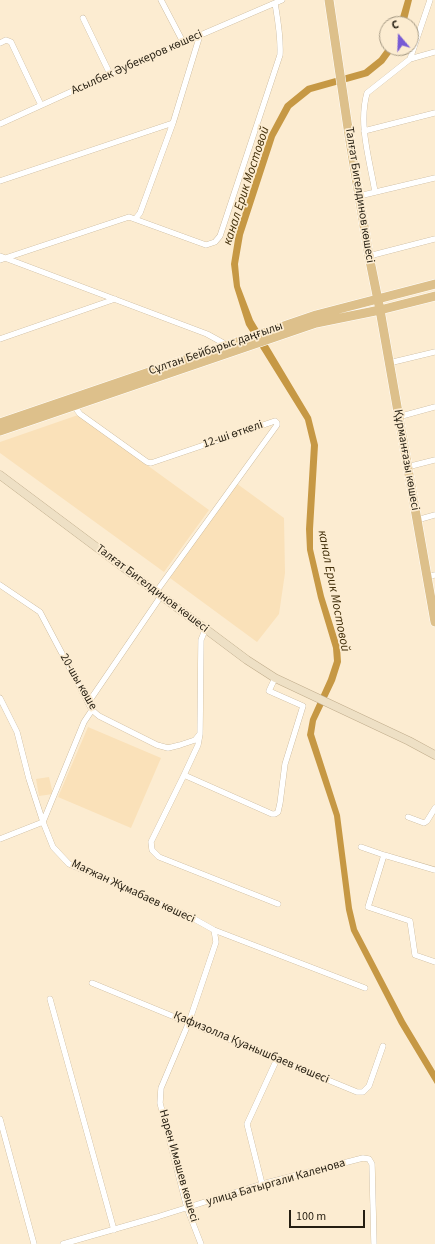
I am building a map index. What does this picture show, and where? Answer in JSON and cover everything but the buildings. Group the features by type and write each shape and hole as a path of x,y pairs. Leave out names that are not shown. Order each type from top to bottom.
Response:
{"main road":[{"name":"Талғат Бигелдинов көшесі","path":"329,0 359,196 377,298"},
{"name":"Сұлтан Бейбарыс даңғылы","path":"0,423 316,315 435,284"},
{"path":"374,285 380,293 387,296"},
{"path":"362,302 371,296 374,285"},
{"name":"Сұлтан Бейбарыс даңғылы","path":"0,431 316,323 380,310 435,296"},
{"name":"Құрманғазы көшесі","path":"377,298 417,520 431,576 435,622"},
{"path":"382,325 384,314 393,307"},
{"path":"362,314 375,317 382,325"}],"street":[{"path":"161,0 183,42"},
{"name":"Асылбек Әубекеров көшесі","path":"0,124 110,74 282,0"},
{"path":"410,59 430,0"},
{"path":"2,258 129,216 206,245 215,242 220,236 280,55 279,24 274,3"},
{"path":"83,18 110,74"},
{"path":"136,218 140,213 173,123 200,35"},
{"path":"0,43 6,40 11,42 41,106"},
{"path":"376,192 364,131 365,102 367,94 410,59 435,52"},
{"path":"364,131 435,113"},
{"path":"0,181 173,123"},
{"path":"359,196 435,178"},
{"path":"369,256 435,239"},
{"path":"2,258 207,334 227,345"},
{"path":"0,339 115,299"},
{"path":"389,363 435,352"},
{"name":"12-ші өткелі","path":"74,406 80,414 147,462 151,463 275,421 277,423 159,594"},
{"path":"398,416 435,407"},
{"path":"407,467 435,460"},
{"name":"Талғат Бигелдинов көшесі","path":"0,475 247,660 275,678 435,755"},
{"path":"417,520 435,515"},
{"name":"20-шы көше","path":"0,585 40,612 88,703 92,710 99,716 168,748 180,746 195,740 200,734"},
{"path":"88,703 159,594"},
{"path":"205,630 201,640 200,734 198,745 151,842 152,850 159,857 278,904"},
{"path":"184,775 272,814 276,814 278,812 285,764 303,706 269,691 275,678"},
{"name":"Мағжан Жұмабаев көшесі","path":"0,698 17,732 29,779 53,847 69,864 189,916 214,930 365,988"},
{"path":"0,839 43,822 84,722 92,710"},
{"path":"408,817 424,823 427,821 435,808"},
{"path":"361,847 384,856 435,870"},
{"path":"384,856 368,907 410,921 415,955 435,962"},
{"name":"Нарен Имашев көшесi","path":"201,1244 187,1208 160,1103 161,1088 189,1022 216,942 214,930"},
{"name":"Қафизолла Қуанышбаев көшесi","path":"92,983 357,1092 363,1092 369,1086 382,1046"},
{"path":"50,999 114,1230"},
{"path":"262,1184 248,1124 278,1060"},
{"path":"0,1119 34,1244"},
{"name":"улица Батыргали Каленова","path":"64,1244 187,1208 262,1184 363,1158 369,1159 372,1164 374,1244"}],"shaded area":[{"path":"405,0 412,0 408,16 400,16"},
{"name":"канал Ерик Мостовой","path":"380,56 389,56 384,63 368,76 311,92 291,108 275,137 243,235 238,264 240,286 253,320 311,417 318,445 313,549 324,596 340,647 341,662 335,681 316,721 314,734 340,815 352,908 357,929 405,1021 435,1071 435,1084 399,1024 351,931 346,910 334,816 307,735 310,719 328,679 334,661 333,648 318,598 307,550 306,529 311,445 305,420 246,325 234,287 231,264 236,233 269,134 285,104 307,86 364,70"},
{"path":"78,415 209,510 164,572 0,453 0,442"},
{"path":"236,483 284,518 285,573 279,614 257,642 170,578"},
{"path":"88,727 161,758 131,828 58,797"},
{"path":"49,777 53,794 39,796 36,779"}]}
